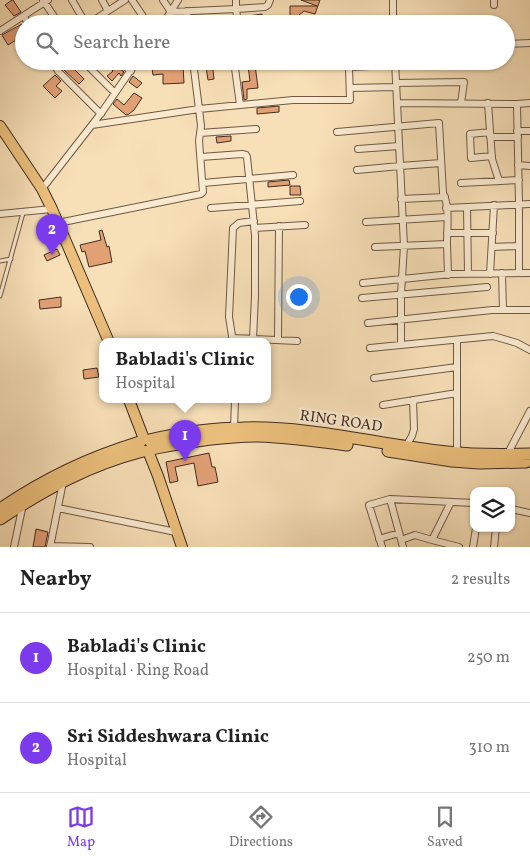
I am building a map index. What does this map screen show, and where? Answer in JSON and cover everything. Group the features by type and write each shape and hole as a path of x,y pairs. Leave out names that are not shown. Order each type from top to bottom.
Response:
{"highway":[{"name":"RING ROAD","path":"0,509 48,479 94,458 184,433 234,428 273,428 457,452 530,454"},
{"name":"RING ROAD","path":"0,519 34,496 63,481 146,445 259,436 308,440 452,461 479,463 530,462"}],"main road":[{"path":"0,126 3,136 42,189 107,338"},
{"path":"131,403 182,547"}],"street":[{"path":"72,0 81,15"},
{"path":"102,0 108,11"},
{"path":"102,15 125,0"},
{"path":"132,0 142,15"},
{"path":"163,0 171,12"},
{"path":"169,15 178,0"},
{"path":"236,0 237,15"},
{"path":"171,12 265,7 270,0"},
{"path":"393,0 393,15"},
{"path":"25,15 46,1 53,15"},
{"path":"187,11 187,15"},
{"path":"0,31 15,22"},
{"path":"515,44 530,43"},
{"path":"57,70 101,114"},
{"path":"92,70 115,93"},
{"path":"42,189 101,114 131,70"},
{"path":"58,223 201,194 204,190 199,109 194,70"},
{"path":"235,70 240,105"},
{"path":"92,125 199,109 240,105 293,100 350,100 349,70"},
{"path":"395,70 404,246 401,294 401,344"},
{"path":"350,88 464,82 461,103"},
{"path":"397,103 530,103"},
{"path":"488,103 492,159 499,181"},
{"path":"517,104 519,273"},
{"path":"337,132 439,123 442,192 445,197 447,217 448,275"},
{"path":"200,133 256,129"},
{"path":"492,156 470,158 470,134 518,134 530,131"},
{"path":"358,149 399,146"},
{"path":"201,157 244,154 247,157 254,224 255,296 253,338"},
{"path":"357,170 441,163"},
{"path":"518,165 530,166"},
{"path":"203,183 293,175"},
{"path":"460,183 519,180"},
{"path":"402,199 445,197"},
{"path":"211,208 300,201"},
{"path":"446,208 530,204"},
{"path":"490,274 494,205"},
{"path":"467,207 468,274"},
{"path":"0,214 52,209"},
{"path":"366,222 447,217"},
{"path":"233,338 229,317 233,228 239,223 279,226 305,225"},
{"path":"278,340 279,226"},
{"path":"447,233 493,233"},
{"path":"375,247 447,244"},
{"path":"492,247 519,246"},
{"path":"502,273 503,310"},
{"path":"363,283 448,275 530,273"},
{"path":"362,298 487,287"},
{"path":"368,323 492,310 530,310"},
{"path":"370,348 493,336 517,343 530,350"},
{"path":"271,340 297,341"},
{"path":"457,340 457,452"},
{"path":"374,378 457,367"},
{"path":"384,405 457,394"},
{"path":"406,446 414,428 413,400"},
{"path":"234,428 235,403"},
{"path":"508,454 530,411"},
{"path":"63,481 50,546 90,547"},
{"path":"390,499 401,540"},
{"path":"382,547 369,505 390,499 470,503"},
{"path":"436,543 451,502"},
{"path":"14,547 23,504"},
{"path":"58,508 176,532"},
{"path":"515,510 530,513"},
{"path":"473,547 475,532"},
{"path":"494,547 496,532"},
{"path":"379,539 401,540 415,535 436,543 459,547"}],"lane":[{"path":"0,296 23,212"},
{"path":"0,261 10,259"}],"building":[{"path":"13,0 21,12 14,16 5,5"},
{"path":"301,0 320,0 315,14 304,11 299,15 290,15 290,6 317,6"},
{"path":"15,28 15,41 8,45 2,35"},
{"path":"64,70 75,70 84,79 79,84"},
{"path":"121,70 124,72 121,76 119,73 112,81 107,76 113,71"},
{"path":"152,70 183,70 184,83 163,84 163,74 153,75"},
{"path":"206,70 213,70 214,79 208,80"},
{"path":"249,70 256,70 258,88 247,89 247,99 244,100 242,82 250,81"},
{"path":"55,75 61,81 56,86 62,91 55,98 43,86"},
{"path":"133,76 142,83 137,88 129,82"},
{"path":"134,93 142,98 129,114 126,115 113,104 117,99 124,105"},
{"path":"279,106 279,112 257,114 257,108"},
{"path":"231,136 231,141 217,143 216,137"},
{"path":"289,180 290,185 268,187 268,182"},
{"path":"290,186 300,186 301,195 290,195"},
{"path":"102,230 107,247 109,246 112,262 89,267 85,251 82,252 80,245 101,240 99,231"},
{"path":"57,249 60,255 47,261 44,255"},
{"path":"61,297 61,307 40,309 39,300"},
{"path":"97,368 99,377 84,379 83,370"},
{"path":"209,453 212,467 215,467 218,482 198,486 194,463 175,467 178,481 170,483 166,462"},
{"path":"36,529 48,532 45,547 33,547"}],"place":[{"name":"Sri Siddeshwara Clinic","path":"52,255"},
{"name":"Babladi's Clinic","path":"185,461"}]}
